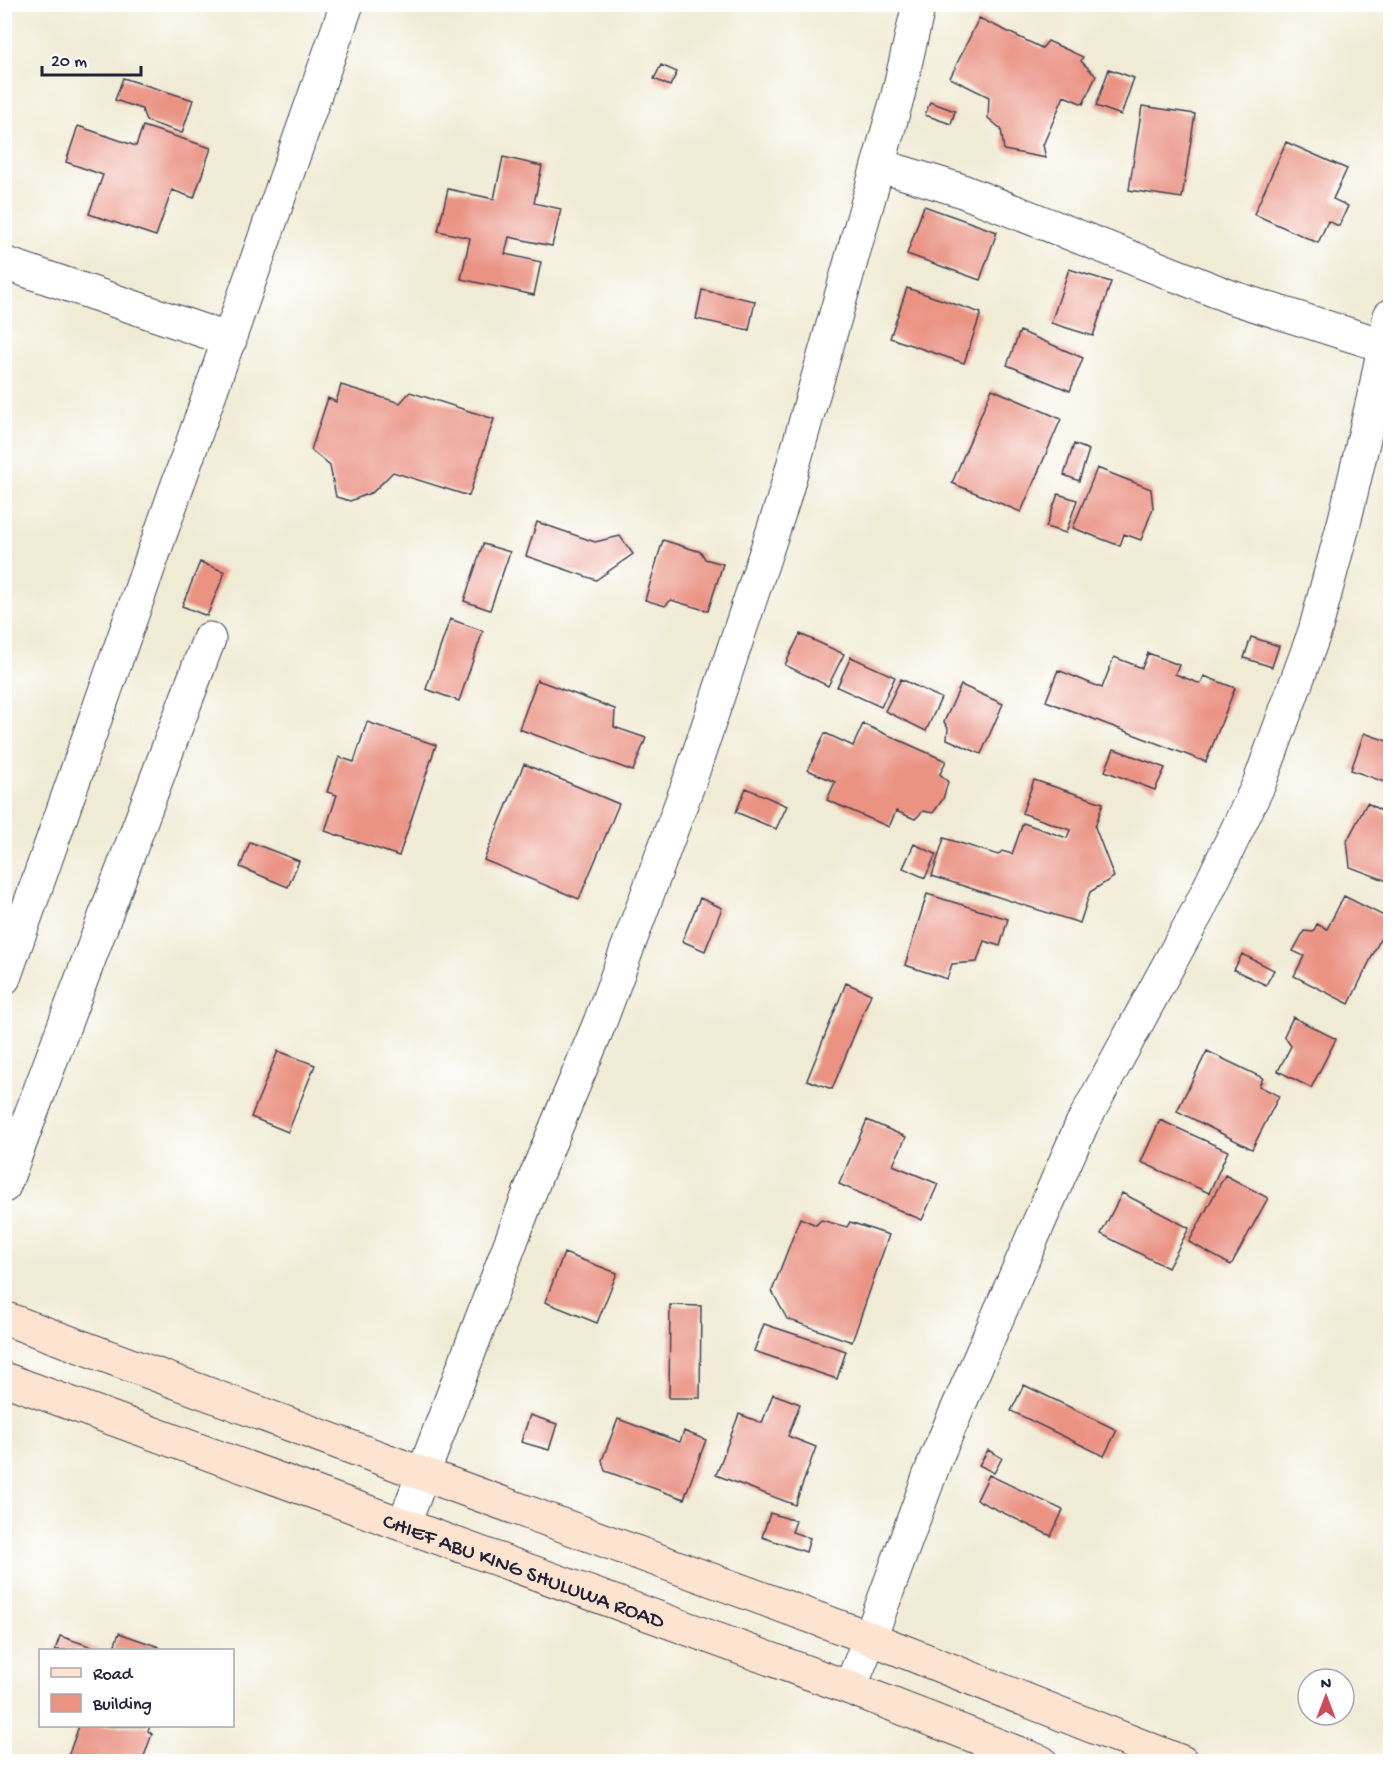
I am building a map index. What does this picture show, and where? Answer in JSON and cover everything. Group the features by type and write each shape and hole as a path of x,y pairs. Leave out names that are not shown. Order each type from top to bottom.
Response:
{"street":[{"path":"4,978 347,4"},
{"path":"404,1524 537,1173 600,1022 691,777 783,501 898,95 919,4"},
{"path":"850,1688 936,1458 1082,1124 1199,909 1259,784 1315,631 1348,508 1388,331 1232,297 960,190 878,165"},
{"path":"4,263 230,340"},
{"path":"4,1186 209,639"},
{"path":"4,1318 870,1638 1182,1761"},
{"name":"CHIEF ABU KING SHULUWA ROAD","path":"4,1379 850,1688 1041,1761"}],"building":[{"path":"979,18 1042,48 1048,41 1083,57 1081,61 1096,76 1083,104 1064,96 1043,145 1046,158 1004,150 1001,129 988,118 989,97 950,78"},
{"path":"661,65 677,72 670,86 654,79"},
{"path":"1109,69 1134,78 1121,115 1096,106"},
{"path":"123,78 193,100 182,133 146,121 142,109 115,100"},
{"path":"930,102 955,111 951,124 925,115"},
{"path":"1142,106 1195,114 1182,198 1129,190"},
{"path":"78,126 136,146 143,126 211,148 194,198 172,190 156,236 89,214 103,175 66,162"},
{"path":"1286,142 1347,169 1333,199 1348,206 1339,226 1328,221 1318,243 1254,214"},
{"path":"503,157 542,166 534,203 561,209 552,246 509,237 505,254 541,262 534,295 461,279 470,238 438,231 448,189 494,199"},
{"path":"924,206 997,232 980,280 907,254"},
{"path":"1069,269 1111,282 1093,336 1051,323"},
{"path":"907,288 981,313 964,363 890,338"},
{"path":"702,290 755,301 749,330 696,319"},
{"path":"1020,331 1083,358 1070,391 1007,365"},
{"path":"341,385 400,403 410,392 494,419 469,496 393,472 373,492 350,501 336,497 330,466 311,450 328,398 336,402"},
{"path":"992,389 1061,419 1021,512 952,483"},
{"path":"1074,444 1089,450 1079,481 1064,475"},
{"path":"1097,468 1151,489 1153,508 1141,540 1124,534 1120,546 1073,528"},
{"path":"1058,494 1077,500 1066,533 1046,527"},
{"path":"537,522 595,542 620,536 633,554 596,580 526,556"},
{"path":"663,540 701,552 705,559 723,564 708,611 671,600 665,606 645,600"},
{"path":"483,544 510,552 490,610 464,601"},
{"path":"200,562 225,572 207,616 182,606"},
{"path":"450,619 483,631 459,701 426,689"},
{"path":"800,634 844,654 828,686 785,665"},
{"path":"1251,637 1279,646 1272,667 1244,658"},
{"path":"1148,653 1179,665 1175,674 1201,684 1204,676 1235,688 1206,762 1046,701 1058,670 1102,688 1114,657 1142,668"},
{"path":"851,657 895,677 881,707 837,687"},
{"path":"901,679 941,698 926,731 885,711"},
{"path":"537,680 615,709 614,727 646,738 633,771 519,729"},
{"path":"961,685 1003,704 981,754 947,739 948,728 944,722"},
{"path":"367,722 436,745 399,856 325,831 337,795 327,792 339,757 354,762"},
{"path":"863,724 946,761 940,774 948,782 943,799 933,813 923,811 915,819 896,811 889,827 827,800 835,782 808,770 825,733 853,746"},
{"path":"1364,733 1390,742 1390,784 1351,770"},
{"path":"1114,749 1165,768 1155,790 1105,771"},
{"path":"524,764 619,804 579,899 484,860"},
{"path":"1034,780 1103,803 1095,827 1114,877 1090,892 1080,923 932,876 944,838 998,855 1002,851 1012,854 1023,823 1067,838 1070,830 1022,813"},
{"path":"746,788 787,806 776,829 736,812"},
{"path":"1367,803 1389,815 1390,813 1390,882 1350,867 1347,841"},
{"path":"250,842 299,861 288,887 240,867"},
{"path":"914,844 936,854 925,878 903,868"},
{"path":"927,894 1008,919 1000,946 984,941 977,962 952,964 947,979 905,965"},
{"path":"1344,896 1390,919 1349,1004 1294,976 1304,956 1293,951 1304,931 1313,932 1317,924 1327,929"},
{"path":"700,898 722,908 705,951 682,941"},
{"path":"1242,954 1274,970 1266,985 1234,970"},
{"path":"846,983 871,994 832,1089 807,1080"},
{"path":"1293,1017 1336,1039 1311,1088 1278,1071 1291,1046 1284,1036"},
{"path":"278,1051 315,1065 288,1132 251,1117"},
{"path":"1207,1051 1263,1078 1259,1086 1279,1096 1252,1149 1177,1111"},
{"path":"867,1120 906,1137 893,1165 938,1184 922,1220 839,1184"},
{"path":"1160,1120 1228,1151 1209,1193 1141,1162"},
{"path":"1225,1175 1268,1198 1231,1265 1189,1242"},
{"path":"1122,1193 1189,1228 1168,1268 1101,1234"},
{"path":"800,1218 816,1225 821,1220 847,1227 850,1222 889,1235 852,1342 787,1319 772,1291"},
{"path":"564,1253 617,1273 597,1323 545,1302"},
{"path":"670,1305 701,1306 700,1398 669,1398"},
{"path":"764,1324 846,1351 837,1379 754,1351"},
{"path":"1024,1385 1117,1430 1104,1456 1011,1411"},
{"path":"773,1394 800,1404 788,1436 816,1447 795,1505 716,1475 739,1414 762,1423"},
{"path":"530,1415 557,1424 549,1450 521,1442"},
{"path":"618,1419 680,1442 684,1431 706,1440 684,1499 605,1471 602,1460"},
{"path":"988,1450 1002,1458 994,1473 979,1465"},
{"path":"989,1475 1063,1510 1051,1536 977,1500"},
{"path":"770,1513 796,1521 792,1532 810,1538 806,1552 762,1537"},
{"path":"119,1633 159,1647 158,1649 113,1649"},
{"path":"60,1636 98,1649 55,1649"},
{"path":"79,1727 150,1727 148,1731 152,1734 142,1762 66,1762"}]}
